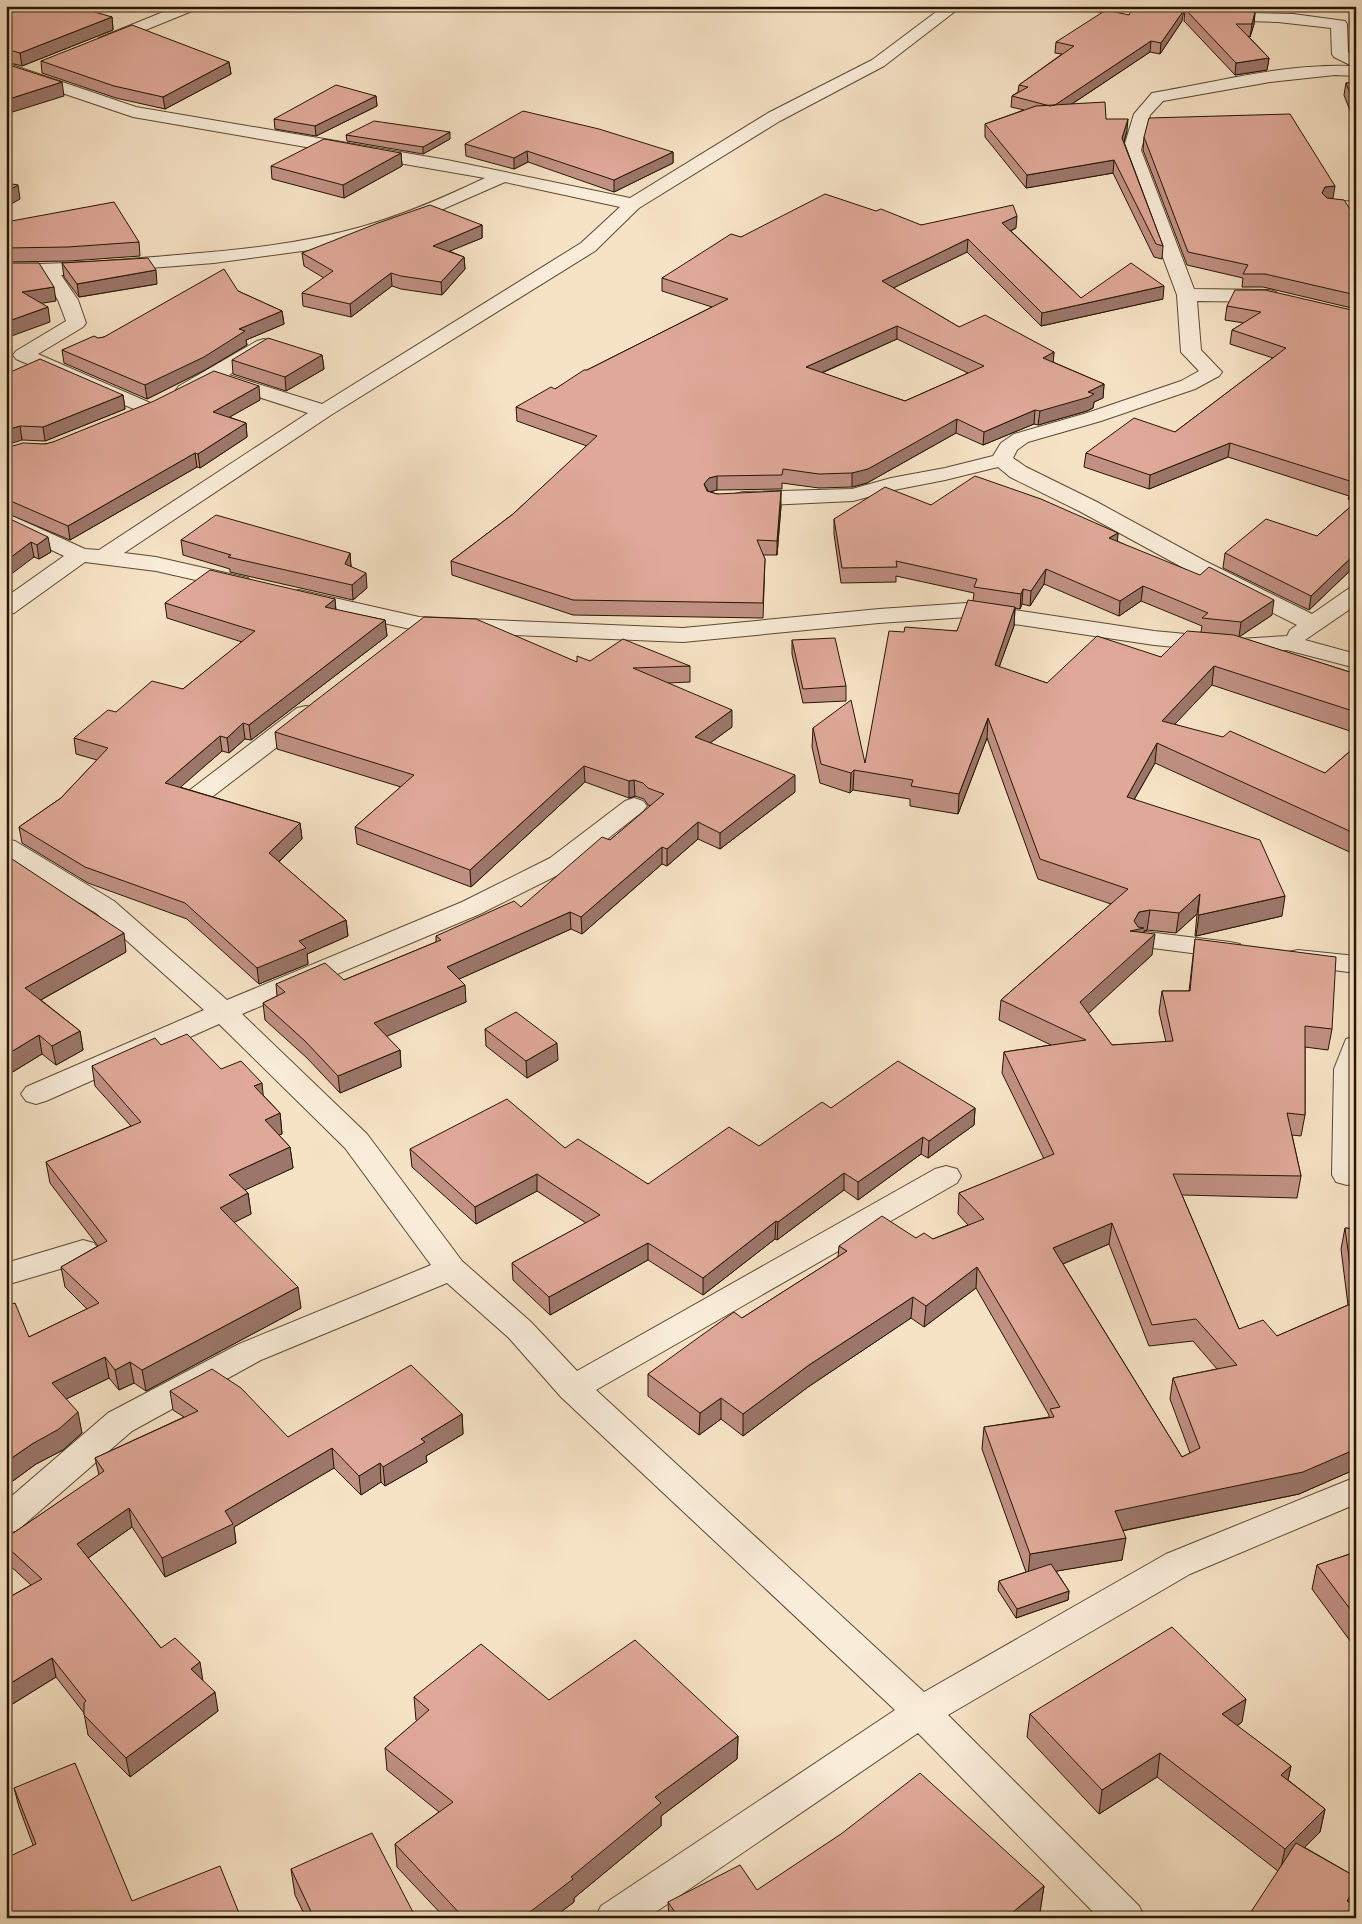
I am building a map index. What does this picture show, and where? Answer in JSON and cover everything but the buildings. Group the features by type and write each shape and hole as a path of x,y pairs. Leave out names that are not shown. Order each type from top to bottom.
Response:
{"street":[{"path":"95,45 192,6"},
{"path":"103,558 324,411 588,247 633,204 774,117 878,63 954,6"},
{"path":"1093,6 1113,10 1187,15"},
{"path":"1205,16 1272,16 1305,18 1340,24 1340,54 1356,62"},
{"path":"24,74 42,66"},
{"path":"6,68 133,112 448,165 633,204"},
{"path":"1002,460 1008,447 1020,438 1094,417 1179,389 1212,372 1191,352 1187,295 1132,150 1142,114 1158,97 1270,77 1335,70 1356,71"},
{"path":"6,270 49,271 234,256 321,243 370,230 452,200 502,177"},
{"path":"1331,205 1356,206"},
{"path":"49,271 68,300 76,323 23,355 161,402"},
{"path":"1187,295 1263,295 1291,302"},
{"path":"123,418 161,402 213,376 271,340"},
{"path":"213,376 324,411"},
{"path":"727,499 853,495 891,484 945,474 1002,460"},
{"path":"1002,460 1018,472 1089,507 1197,566 1314,624"},
{"path":"6,520 80,555 156,564 419,624 683,635 879,616 967,610 1154,638 1239,646 1287,643 1356,662"},
{"path":"6,608 80,555"},
{"path":"1287,643 1356,594"},
{"path":"398,641 419,624"},
{"path":"198,795 325,699"},
{"path":"36,1094 223,1012 471,908 559,864 634,806"},
{"path":"6,847 105,907 223,1012 356,1141 451,1269 520,1330 573,1388 921,1712 1125,1918"},
{"path":"1147,940 1356,965"},
{"path":"1347,1175 1353,1061"},
{"path":"573,1388 946,1176"},
{"path":"6,1274 84,1251"},
{"path":"6,1521 120,1422 250,1352 451,1269"},
{"path":"615,1918 921,1712 1178,1564 1356,1490"}]}
